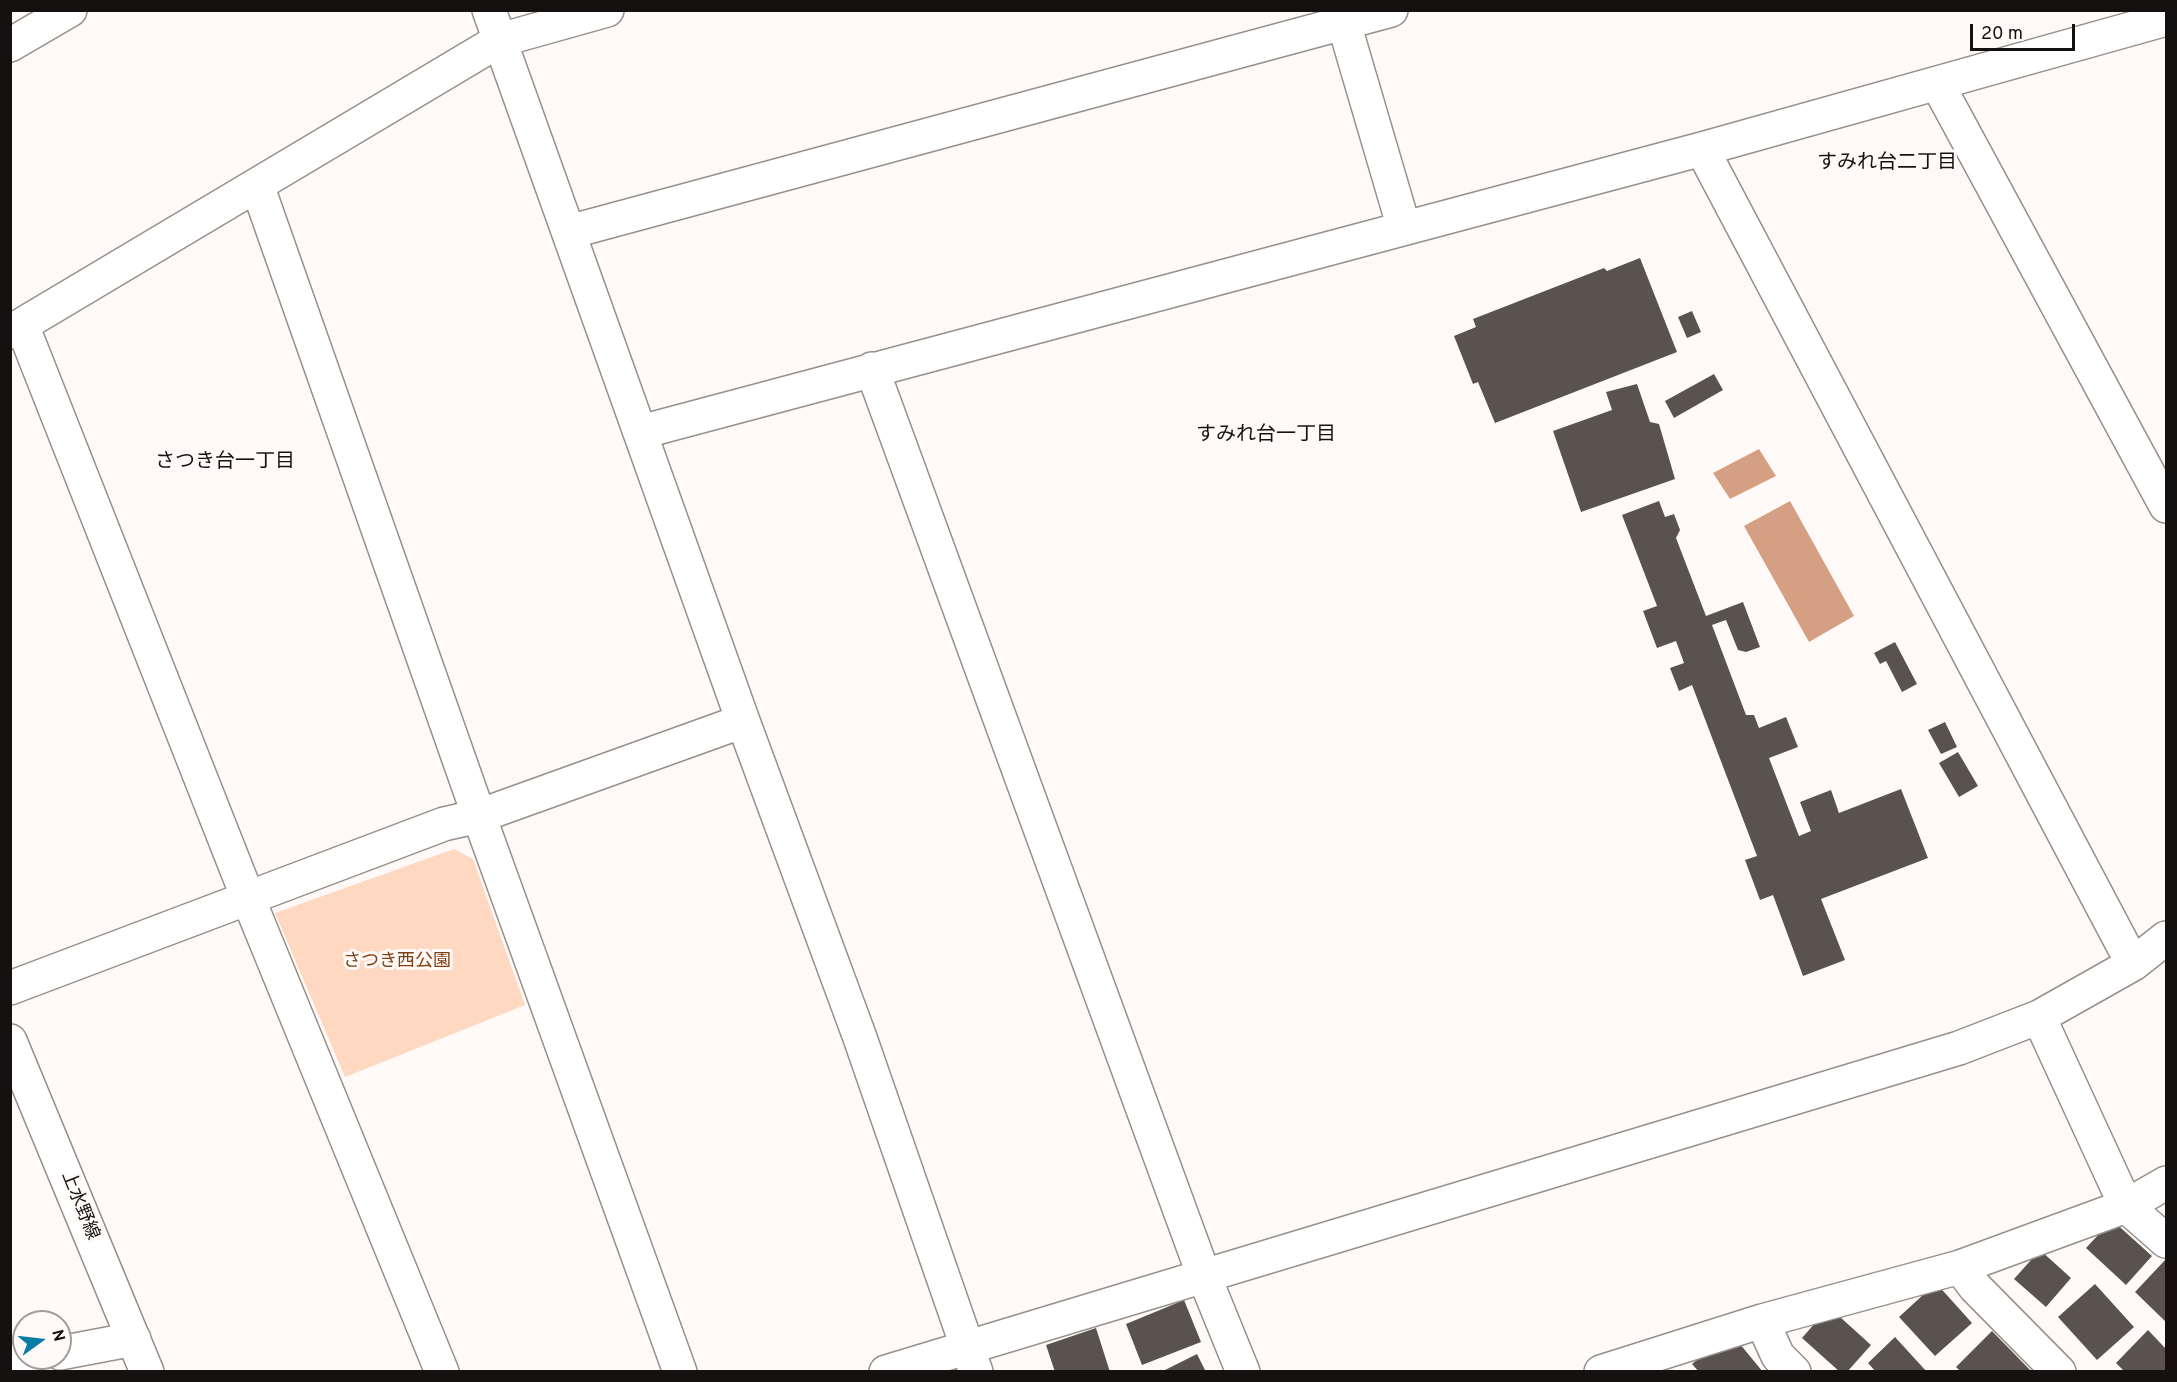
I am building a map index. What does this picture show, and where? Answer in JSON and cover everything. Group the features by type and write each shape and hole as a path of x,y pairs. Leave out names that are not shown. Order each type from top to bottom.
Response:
{"street":[{"path":"10,45 69,10"},
{"path":"442,1371 16,328 257,185 494,25 607,10"},
{"path":"569,232 1341,17 1390,10"},
{"path":"1341,17 1404,228"},
{"path":"641,432 1702,149 1938,85 2166,19"},
{"path":"494,25 743,721 859,1035 971,1360"},
{"path":"1938,85 2166,506"},
{"path":"1702,149 2133,964"},
{"path":"257,185 479,816 680,1371"},
{"path":"872,369 1204,1276 1243,1371"},
{"path":"10,988 444,824 479,816 743,721"},
{"path":"886,1371 971,1360 1204,1276 1959,1048 2039,1017 2133,964 2166,938"},
{"path":"2039,1017 2126,1206 2166,1241"},
{"name":"上水野線","path":"10,1041 147,1371"},
{"path":"1601,1371 1762,1321 1960,1267 2126,1206 2166,1183"},
{"path":"1960,1267 1975,1287 2059,1371"},
{"path":"1762,1321 1778,1356 1794,1371"},
{"path":"72,1351 134,1340"}],"green space":[{"name":"さつき西公園","path":"454,849 473,859 525,1005 345,1077 275,913"}],"shaded area":[{"path":"1759,449 1776,476 1730,499 1713,473"},
{"path":"1790,501 1854,616 1809,642 1744,526"}],"building":[{"path":"1640,258 1677,352 1495,423 1478,382 1473,384 1454,336 1476,327 1473,319 1604,268 1607,271"},
{"path":"1692,311 1701,332 1687,338 1678,317"},
{"path":"1714,374 1723,390 1674,418 1665,401"},
{"path":"1637,384 1650,422 1659,424 1675,479 1581,512 1553,431 1612,410 1606,392"},
{"path":"1659,501 1665,517 1674,514 1680,530 1676,538 1706,616 1743,602 1760,647 1746,652 1738,650 1726,620 1712,625 1746,715 1754,715 1759,728 1786,717 1798,747 1769,758 1799,836 1811,831 1800,802 1831,790 1839,813 1901,789 1928,858 1821,899 1845,960 1803,976 1773,895 1760,900 1745,860 1757,856 1692,685 1679,691 1670,668 1684,663 1676,641 1657,648 1643,611 1657,606 1622,515"},
{"path":"1895,642 1917,684 1902,692 1886,661 1880,664 1874,653"},
{"path":"1945,722 1957,747 1941,754 1928,730"},
{"path":"1958,752 1978,786 1959,797 1939,763"},
{"path":"2112,1220 2152,1256 2126,1285 2086,1248"},
{"path":"2040,1250 2071,1278 2046,1307 2014,1279"},
{"path":"2166,1259 2166,1322 2135,1292"},
{"path":"1936,1283 1972,1323 1935,1356 1899,1317"},
{"path":"2095,1284 2134,1327 2097,1360 2058,1317"},
{"path":"1184,1300 1201,1342 1142,1365 1126,1324"},
{"path":"1829,1307 1871,1345 1847,1372 1840,1372 1802,1338"},
{"path":"1096,1328 1110,1372 1055,1372 1046,1345"},
{"path":"2148,1330 2166,1349 2166,1372 2125,1372 2116,1363"},
{"path":"1992,1331 2032,1372 1961,1372 1956,1367"},
{"path":"1730,1332 1763,1372 1699,1372 1692,1364"},
{"path":"1895,1337 1927,1372 1876,1372 1868,1363"},
{"path":"1197,1354 1206,1372 1161,1372"}],"district":[{"name":"すみれ台二丁目","path":"1887,164"},
{"name":"すみれ台一丁目","path":"1266,436"},
{"name":"さつき台一丁目","path":"225,463"}]}
